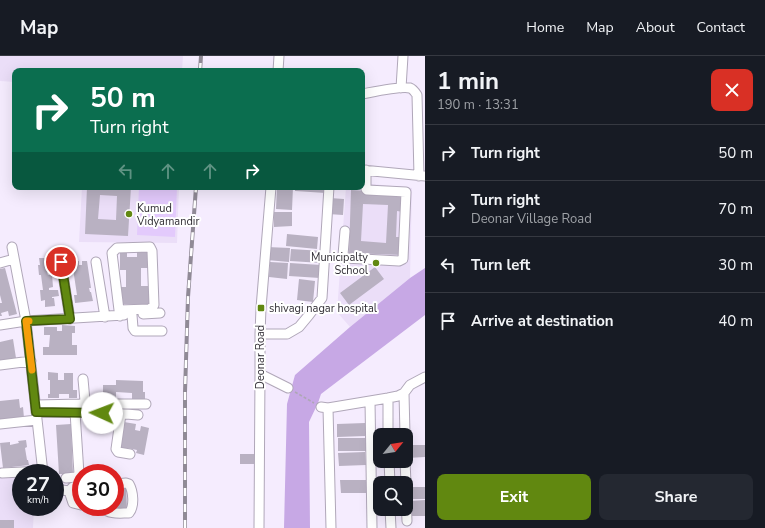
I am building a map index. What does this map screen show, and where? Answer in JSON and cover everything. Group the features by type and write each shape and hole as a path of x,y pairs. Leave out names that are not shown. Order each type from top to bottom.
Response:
{"street":[{"path":"278,68 279,56"},
{"path":"401,88 403,56"},
{"path":"365,94 401,88 411,88 415,91 417,95 422,176 365,170"},
{"path":"345,231 343,255 345,258 399,261 403,259 406,192 367,190 365,180"},
{"name":"Deonar Road","path":"259,528 260,334 271,190"},
{"path":"260,334 287,334 299,326 322,298 329,190"},
{"path":"12,247 26,321 41,464"},
{"path":"0,325 26,321 105,317 119,313 150,309 154,305 152,250 150,247 117,248 112,253 119,313"},
{"path":"0,263 14,259"},
{"path":"61,262 70,319"},
{"path":"96,262 105,317"},
{"path":"119,313 132,315 160,314"},
{"path":"132,315 133,328 135,331 162,331"},
{"path":"0,319 11,318"},
{"path":"0,365 31,361"},
{"path":"260,374 288,388"},
{"path":"331,528 324,407 398,396 410,385 425,377"},
{"path":"0,424 36,412 81,404 85,401 83,379"},
{"path":"404,392 405,428"},
{"path":"388,398 388,428"},
{"path":"370,401 372,528"},
{"path":"102,413 107,407 118,404 146,404"},
{"path":"36,412 138,415"},
{"path":"66,478 76,477 79,474 75,412"},
{"path":"121,414 116,449 118,452 130,454"},
{"path":"2,473 12,473"},
{"path":"124,483 129,484 133,498 131,511 129,513 124,513"},
{"path":"64,491 69,491 72,488"},
{"path":"69,491 72,500"},
{"path":"390,516 391,528"},
{"path":"407,516 407,521"}],"path":[{"path":"288,388 324,407"}],"shaded area":[{"path":"0,56 183,56 182,68 12,68 12,82 0,81"},
{"name":"Municipalty School","path":"365,183 412,188 410,278 350,327 337,312 346,190 365,190"},
{"name":"Kumud Vidyamandir","path":"82,190 179,190 177,243 79,242"},
{"path":"139,190 177,190 175,237 137,235"},
{"path":"425,268 425,315 321,394 309,422 310,528 284,528 287,404 295,375 350,327 410,278"},
{"path":"0,476 12,476 12,516 34,516 33,528 0,528"}],"building":[{"path":"87,190 131,190 128,236 85,234","holes":["100,195 117,196 116,220 98,219"]},
{"path":"277,190 293,190 292,210 276,209"},
{"path":"326,190 326,193 295,191"},
{"path":"351,190 404,193 403,212 397,211 396,237 402,237 402,255 349,253","holes":["363,204 388,205 386,243 361,241"]},
{"path":"330,198 344,199 343,215 328,214"},
{"path":"274,212 292,212 292,226 274,227"},
{"path":"287,234 318,237 317,249 286,246"},
{"path":"267,247 290,248 289,262 267,260"},
{"path":"291,249 323,251 322,263 290,261"},
{"path":"120,252 127,252 127,257 137,257 137,252 149,252 149,268 141,268 141,286 151,286 151,305 120,304 120,287 126,287 126,270 120,270"},
{"path":"39,258 45,258 46,267 52,266 53,271 47,272 48,275 52,274 53,287 49,288 49,290 58,290 59,296 52,297 54,298 55,306 45,307 45,300 41,301 40,290 43,290 41,275 39,275"},
{"path":"79,261 79,265 82,265 82,261 87,261 91,288 89,288 93,301 75,303 74,295 77,295 72,262"},
{"path":"270,262 288,263 287,279 269,277"},
{"path":"290,263 321,265 320,278 289,276"},
{"path":"375,267 384,279 349,305 340,293"},
{"path":"5,268 17,314 9,316 8,311 1,313 2,316 0,316 0,303 2,303 0,295 0,269"},
{"path":"299,279 315,281 313,302 297,300"},
{"path":"62,325 75,326 75,333 72,333 72,345 77,345 77,355 43,355 43,347 49,347 50,335 44,335 44,327 57,327 57,331 62,331"},
{"path":"13,339 16,358 0,361 0,342"},
{"path":"48,372 58,373 58,380 64,380 64,373 73,373 73,390 77,390 77,398 69,398 69,394 59,394 59,398 48,398 48,394 50,394 50,380 48,380"},
{"path":"116,380 143,381 145,400 132,399 132,393 116,392 116,398 103,398 103,385 116,385"},
{"path":"19,399 20,408 23,407 24,418 0,421 0,401"},
{"path":"124,422 136,424 135,430 140,431 141,426 149,428 144,455 136,453 137,450 127,448 127,451 119,450"},
{"path":"365,423 365,436 337,437 337,424"},
{"path":"71,424 72,474 64,474 64,464 58,464 56,425"},
{"path":"338,438 369,438 369,451 338,451"},
{"path":"26,440 27,447 25,448 29,464 12,464 12,467 3,468 0,443 10,442 10,445 19,443 18,441"},
{"path":"413,445 425,445 425,457 413,458"},
{"path":"365,452 366,465 339,466 338,453"},
{"path":"240,454 256,454 256,464 240,464"},
{"path":"340,480 370,480 371,493 341,493"},
{"path":"124,487 126,487 127,509 124,509"},
{"path":"413,487 425,487 425,499 413,499"},
{"path":"425,500 425,516 413,516 413,501"},
{"path":"0,520 14,520 14,528 0,528"}],"railway":[{"path":"200,68 201,56"},
{"path":"185,528 185,392 188,297 196,190"}],"slow traffic":[{"path":"29,321 26,321 32,370"}],"place":[{"name":"Kumud Vidyamandir","path":"129,214"},
{"name":"Municipalty School","path":"376,263"},
{"name":"shivagi nagar hospital","path":"261,308"}],"route":[{"path":"61,262 70,319 26,321 36,412 102,413"}]}
